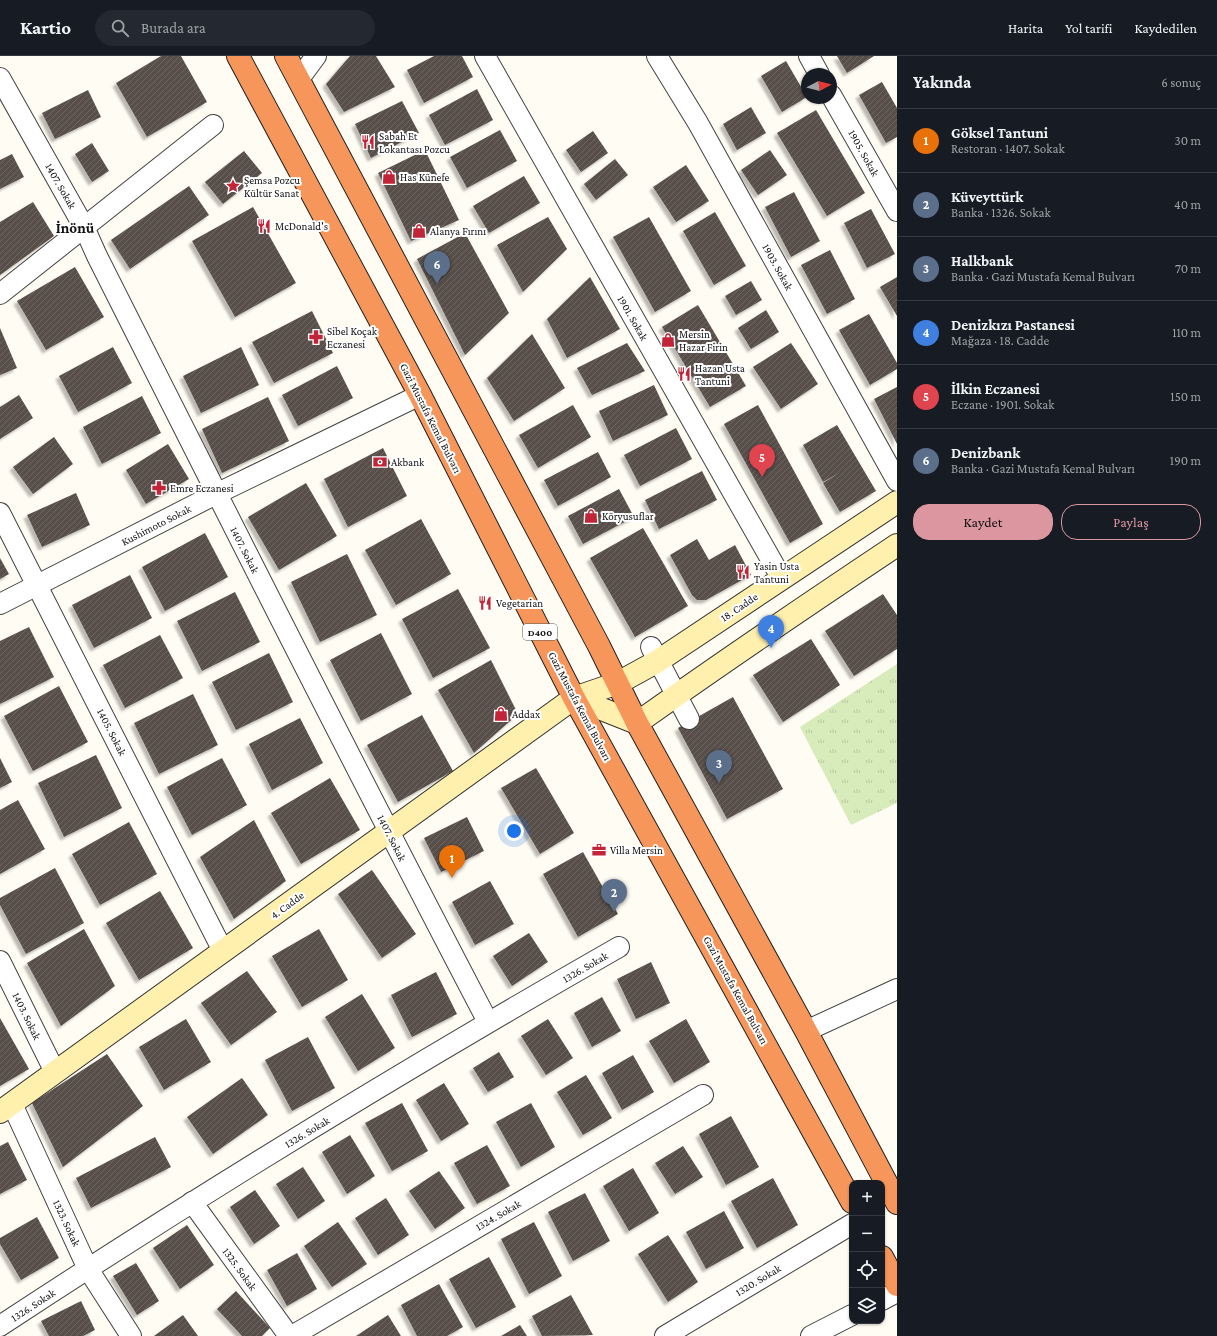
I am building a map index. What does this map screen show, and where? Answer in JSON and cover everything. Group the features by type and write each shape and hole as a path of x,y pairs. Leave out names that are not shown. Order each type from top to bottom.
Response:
{"highway":[{"name":"Gazi Mustafa Kemal Bulvarı","path":"238,56 420,395 574,698 849,1196"},
{"path":"286,56 618,683 637,723 806,1031 897,1202"},
{"path":"885,1262 897,1284"}],"street":[{"path":"299,79 316,56"},
{"name":"1901. Sokak","path":"485,56 782,579"},
{"name":"1903. Sokak","path":"657,56 702,130 897,481"},
{"path":"809,56 816,68"},
{"name":"1407. Sokak","path":"0,78 84,227 216,494 388,832 488,1022"},
{"name":"1905. Sokak","path":"837,104 897,211"},
{"path":"0,294 213,125"},
{"name":"Kushimoto Sokak","path":"0,604 216,494 420,395"},
{"name":"18. Cadde","path":"574,698 618,683 655,654 782,579 897,502"},
{"name":"1405. Sokak","path":"0,513 223,951"},
{"path":"574,698 637,723 676,694 897,544"},
{"path":"655,654 689,719"},
{"name":"4. Cadde","path":"6,1108 574,698"},
{"name":"1326. Sokak","path":"0,1326 192,1202 488,1022 619,947"},
{"name":"1403. Sokak","path":"0,960 55,1072"},
{"path":"806,1031 897,988"},
{"name":"1324. Sokak","path":"292,1336 703,1095"},
{"name":"1323. Sokak","path":"6,1108 88,1269 131,1336"},
{"name":"1325. Sokak","path":"192,1202 289,1336"},
{"name":"1320. Sokak","path":"665,1336 849,1226"},
{"path":"885,1298 897,1292"},
{"path":"812,1336 849,1317"}],"green space":[{"path":"897,664 897,803 851,825 800,727"}],"building":[{"path":"161,56 181,56 207,102 147,137 116,83"},
{"path":"350,56 376,56 395,87 344,112 326,84"},
{"path":"434,56 462,56 473,77 424,103 407,70"},
{"path":"837,56 874,56 847,73"},
{"path":"786,61 801,87 801,101 782,112 761,76"},
{"path":"882,82 897,108 897,137 886,143 859,95"},
{"path":"477,89 493,120 445,145 429,115"},
{"path":"88,90 101,117 55,139 42,113"},
{"path":"402,101 419,133 371,158 355,124"},
{"path":"751,107 766,133 737,150 723,124"},
{"path":"816,110 865,193 827,216 777,133"},
{"path":"500,130 517,161 467,188 450,157"},
{"path":"593,131 608,153 581,172 566,150"},
{"path":"92,143 109,171 92,182 75,154"},
{"path":"425,150 459,220 411,241 378,173"},
{"path":"770,150 787,175 758,195 741,170"},
{"path":"244,151 262,173 223,204 205,182"},
{"path":"12,154 24,177 0,189 0,160"},
{"path":"615,159 628,175 596,200 584,184"},
{"path":"686,165 709,201 676,222 653,187"},
{"path":"524,176 540,203 489,233 473,206"},
{"path":"189,186 209,215 130,269 111,240"},
{"path":"794,192 820,241 791,257 765,207"},
{"path":"33,202 54,236 0,275 0,222"},
{"path":"253,207 296,283 235,317 192,241"},
{"path":"871,209 895,254 867,268 844,223"},
{"path":"715,212 746,266 714,285 683,231"},
{"path":"548,217 567,249 523,292 497,245"},
{"path":"649,217 691,291 655,312 613,237"},
{"path":"465,233 509,313 465,355 417,259"},
{"path":"830,250 855,299 827,314 801,265"},
{"path":"75,267 104,317 46,350 17,301"},
{"path":"590,277 620,329 567,358 547,319"},
{"path":"897,277 897,316 880,287"},
{"path":"751,281 762,300 736,315 725,296"},
{"path":"698,305 746,386 710,407 662,327"},
{"path":"766,310 779,332 751,349 738,328"},
{"path":"312,311 333,353 274,383 252,342"},
{"path":"869,314 897,363 897,369 870,385 839,330"},
{"path":"0,328 17,368 0,375"},
{"path":"532,334 565,388 514,421 487,378"},
{"path":"627,343 645,371 592,395 577,368"},
{"path":"791,343 818,384 781,409 753,367"},
{"path":"113,347 132,383 78,412 59,376"},
{"path":"241,347 259,385 201,413 183,376"},
{"path":"337,366 353,398 298,426 282,395"},
{"path":"654,385 668,415 613,441 599,411"},
{"path":"897,387 897,444 874,399"},
{"path":"19,395 33,418 0,439 0,407"},
{"path":"142,396 161,433 102,464 83,427"},
{"path":"268,397 289,441 222,473 202,429"},
{"path":"573,405 591,437 538,468 519,435"},
{"path":"758,405 823,524 790,543 724,424"},
{"path":"837,425 876,491 840,512 823,483 839,473 823,482 803,445"},
{"path":"676,428 692,459 640,486 624,455"},
{"path":"54,437 73,464 33,494 13,467"},
{"path":"168,444 189,479 146,504 126,470"},
{"path":"383,448 407,496 348,527 324,479"},
{"path":"598,452 611,477 558,506 544,480"},
{"path":"702,471 717,500 659,529 645,500"},
{"path":"306,483 337,536 279,570 248,517"},
{"path":"619,489 634,517 583,544 568,516"},
{"path":"76,493 90,525 42,547 27,515"},
{"path":"421,519 451,574 396,605 365,550"},
{"path":"643,528 688,606 635,637 590,558"},
{"path":"205,533 228,577 165,611 142,567"},
{"path":"697,539 709,560 735,545 751,575 706,600 697,600 692,595 670,555"},
{"path":"347,554 377,615 320,642 291,582"},
{"path":"0,558 9,574 0,579"},
{"path":"130,575 152,618 94,648 72,605"},
{"path":"458,589 490,648 433,678 402,619"},
{"path":"235,592 260,642 202,671 177,621"},
{"path":"883,594 897,615 897,649 854,676 825,631"},
{"path":"29,627 54,677 0,704 0,641"},
{"path":"381,633 412,694 361,721 330,660"},
{"path":"160,635 183,678 125,708 103,665"},
{"path":"811,639 840,685 783,722 753,675"},
{"path":"269,653 293,702 236,730 212,682"},
{"path":"491,660 518,714 474,753 438,690"},
{"path":"59,686 88,742 33,771 4,716"},
{"path":"193,694 218,745 159,774 134,723"},
{"path":"733,697 783,789 727,819 678,728"},
{"path":"422,715 453,771 398,802 367,745"},
{"path":"300,718 323,763 272,790 249,744"},
{"path":"96,755 122,808 64,837 38,783"},
{"path":"0,758 12,782 0,788"},
{"path":"222,758 247,805 192,835 167,787"},
{"path":"536,768 574,833 540,854 501,788"},
{"path":"330,778 360,830 301,864 271,813"},
{"path":"18,800 45,849 0,874 0,810"},
{"path":"467,817 484,851 441,872 424,838"},
{"path":"254,820 286,881 234,919 200,857"},
{"path":"129,822 157,874 100,905 72,854"},
{"path":"583,852 618,914 578,937 543,874"},
{"path":"55,868 84,923 26,954 0,905 0,898"},
{"path":"372,870 416,934 382,958 338,894"},
{"path":"490,881 514,924 475,945 452,902"},
{"path":"160,891 193,948 139,980 106,923"},
{"path":"84,929 115,986 61,1026 27,963"},
{"path":"319,929 348,980 302,1007 272,956"},
{"path":"529,933 548,962 512,986 493,956"},
{"path":"651,962 670,1003 636,1019 617,979"},
{"path":"247,971 277,1012 231,1045 201,1003"},
{"path":"436,972 457,1014 412,1037 391,995"},
{"path":"362,994 395,1048 358,1071 325,1017"},
{"path":"602,997 621,1031 592,1047 574,1013"},
{"path":"0,1018 29,1069 0,1086"},
{"path":"186,1019 211,1062 164,1090 139,1047"},
{"path":"548,1019 573,1058 546,1075 521,1036"},
{"path":"686,1019 710,1062 674,1083 649,1041"},
{"path":"308,1037 335,1088 292,1111 265,1060"},
{"path":"499,1052 514,1077 488,1092 473,1068"},
{"path":"107,1054 143,1106 63,1167 32,1103"},
{"path":"633,1055 654,1092 622,1110 602,1073"},
{"path":"586,1075 612,1118 583,1135 557,1092"},
{"path":"242,1078 268,1115 213,1154 187,1117"},
{"path":"444,1083 469,1124 441,1141 416,1100"},
{"path":"402,1103 428,1151 392,1171 365,1123"},
{"path":"531,1103 555,1147 521,1167 496,1122"},
{"path":"731,1116 759,1167 726,1185 699,1134"},
{"path":"350,1135 375,1176 347,1194 322,1152"},
{"path":"155,1137 171,1167 91,1208 76,1178"},
{"path":"8,1142 27,1180 0,1194 0,1146"},
{"path":"487,1145 510,1186 477,1204 454,1163"},
{"path":"683,1146 703,1177 675,1194 655,1163"},
{"path":"303,1167 325,1201 298,1219 276,1184"},
{"path":"633,1168 659,1213 629,1231 603,1186"},
{"path":"439,1171 465,1208 435,1229 409,1191"},
{"path":"773,1178 798,1225 757,1248 731,1201"},
{"path":"255,1190 280,1226 254,1244 230,1207"},
{"path":"585,1193 610,1241 573,1261 548,1212"},
{"path":"386,1198 409,1235 378,1255 355,1218"},
{"path":"724,1211 744,1248 706,1269 686,1232"},
{"path":"37,1217 59,1258 21,1280 0,1244 0,1238"},
{"path":"338,1222 367,1264 332,1287 304,1246"},
{"path":"534,1222 562,1276 529,1294 501,1239"},
{"path":"187,1225 214,1265 180,1289 153,1248"},
{"path":"668,1235 698,1282 668,1302 638,1254"},
{"path":"297,1253 317,1289 287,1306 267,1270"},
{"path":"489,1257 516,1307 476,1328 449,1279"},
{"path":"136,1263 159,1301 137,1315 113,1276"},
{"path":"439,1284 463,1327 447,1336 417,1336 401,1305"},
{"path":"236,1291 270,1328 262,1336 242,1336 217,1309"},
{"path":"571,1295 593,1335 542,1336 532,1316"},
{"path":"81,1301 95,1330 83,1336 49,1336 41,1321"},
{"path":"183,1315 198,1336 154,1336"},
{"path":"388,1315 401,1336 356,1336"},
{"path":"520,1325 527,1336 501,1336"}],"place":[{"name":"Sabah Et Lokantası Pozcu","path":"368,142"},
{"name":"Has Künefe","path":"389,177"},
{"name":"Şemsa Pozcu Kültür Sanat","path":"233,186"},
{"name":"McDonald's","path":"264,226"},
{"name":"Alanya Fırını","path":"419,231"},
{"name":"Denizbank","path":"437,284"},
{"name":"Sibel Koçak Eczanesi","path":"316,337"},
{"name":"Mersin Hazar Firin","path":"668,340"},
{"name":"Hazan Usta Tantuni","path":"684,374"},
{"name":"Akbank","path":"380,462"},
{"name":"İlkin Eczanesi","path":"762,477"},
{"name":"Emre Eczanesi","path":"159,488"},
{"name":"Köryusuflar","path":"591,516"},
{"name":"Yasin Usta Tantuni","path":"743,572"},
{"name":"Vegetarian","path":"485,603"},
{"name":"Denizkızı Pastanesi","path":"771,648"},
{"name":"Addax","path":"501,714"},
{"name":"Halkbank","path":"719,783"},
{"name":"Villa Mersin","path":"599,850"},
{"name":"Göksel Tantuni","path":"452,878"},
{"name":"Küveyttürk","path":"614,912"}],"district":[{"name":"İnönü","path":"75,228"}]}
